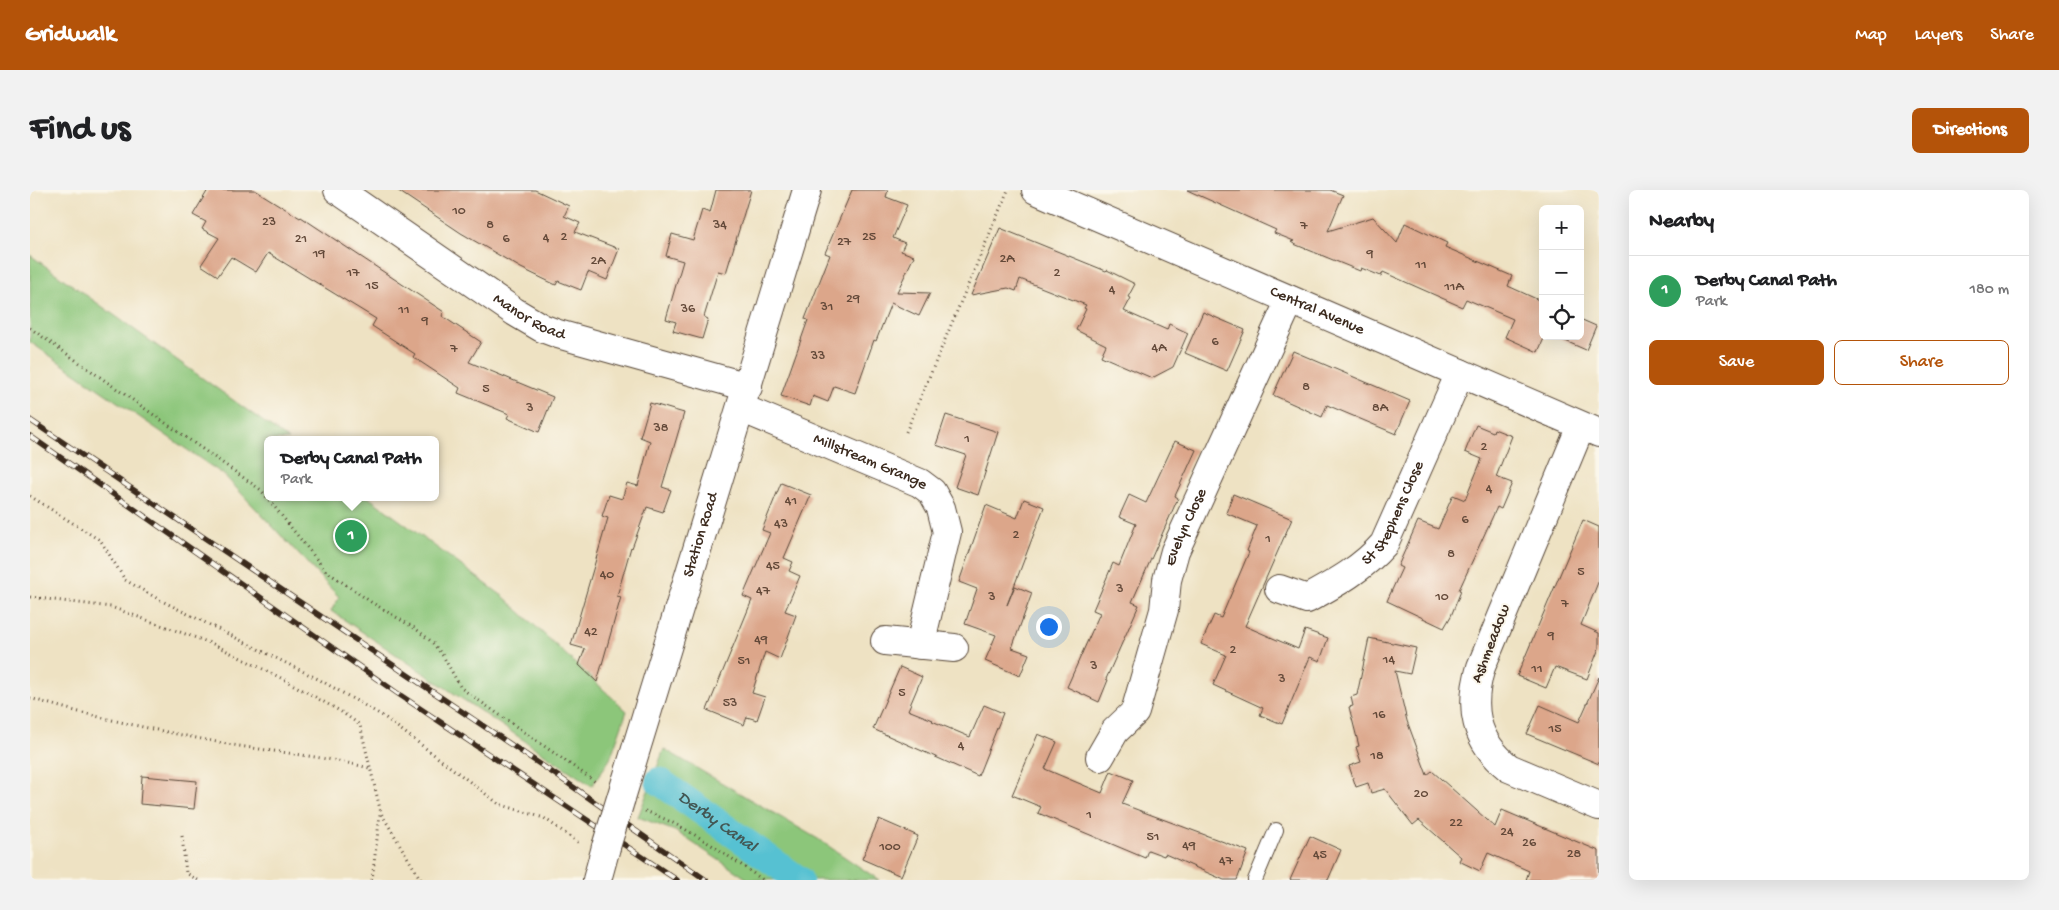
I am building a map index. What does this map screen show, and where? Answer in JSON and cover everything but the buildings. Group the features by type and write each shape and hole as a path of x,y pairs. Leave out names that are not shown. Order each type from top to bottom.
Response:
{"street":[{"name":"Manor Road","path":"338,190 515,312 542,328 745,398"},
{"name":"Station Road","path":"602,862 631,803 745,398 807,190"},
{"name":"Central Avenue","path":"1036,190 1590,429"},
{"name":"Evelyn Close","path":"1100,757 1115,731 1135,712 1164,610 1167,580 1175,551 1290,300"},
{"name":"St Stephens Close","path":"1278,589 1307,598 1352,574 1371,559 1384,544 1460,373"},
{"name":"Millstream Grange","path":"745,398 920,482 932,492 941,508 947,532 920,645"},
{"name":"Ashmeadow","path":"1590,429 1481,667 1475,685 1474,705 1476,720 1483,738 1500,760 1509,768 1599,806"},
{"path":"885,641 954,648"}],"lane":[{"path":"1255,880 1276,830"}],"path":[{"path":"906,432 1008,190"},
{"path":"30,328 260,490 264,495"},
{"path":"30,496 101,541 125,580 160,600 320,680 383,716 499,804 544,818 602,862"},
{"path":"269,501 326,571 371,602 416,629 438,649 462,688 594,781"},
{"path":"30,597 111,606 213,644 274,674 340,710 360,725 380,813 421,880"},
{"path":"30,698 74,711 226,744 346,762 370,768"},
{"path":"631,803 670,820 701,838 763,880"},
{"path":"372,880 380,813"},
{"path":"182,836 186,873 198,880"}],"green space":[{"path":"30,255 283,436 264,436 264,501 373,501 504,597 627,711 610,759 592,786 331,611 339,597 224,475 30,342"},
{"path":"664,749 818,839 879,880 749,880 675,831 638,817"}],"waterway":[{"name":"Derby Canal","path":"659,781 799,880"}],"railway":[{"path":"30,420 559,777 706,880"},
{"path":"30,436 397,693 677,880"}],"place":[{"name":"Derby Canal Path","path":"351,536"}]}
